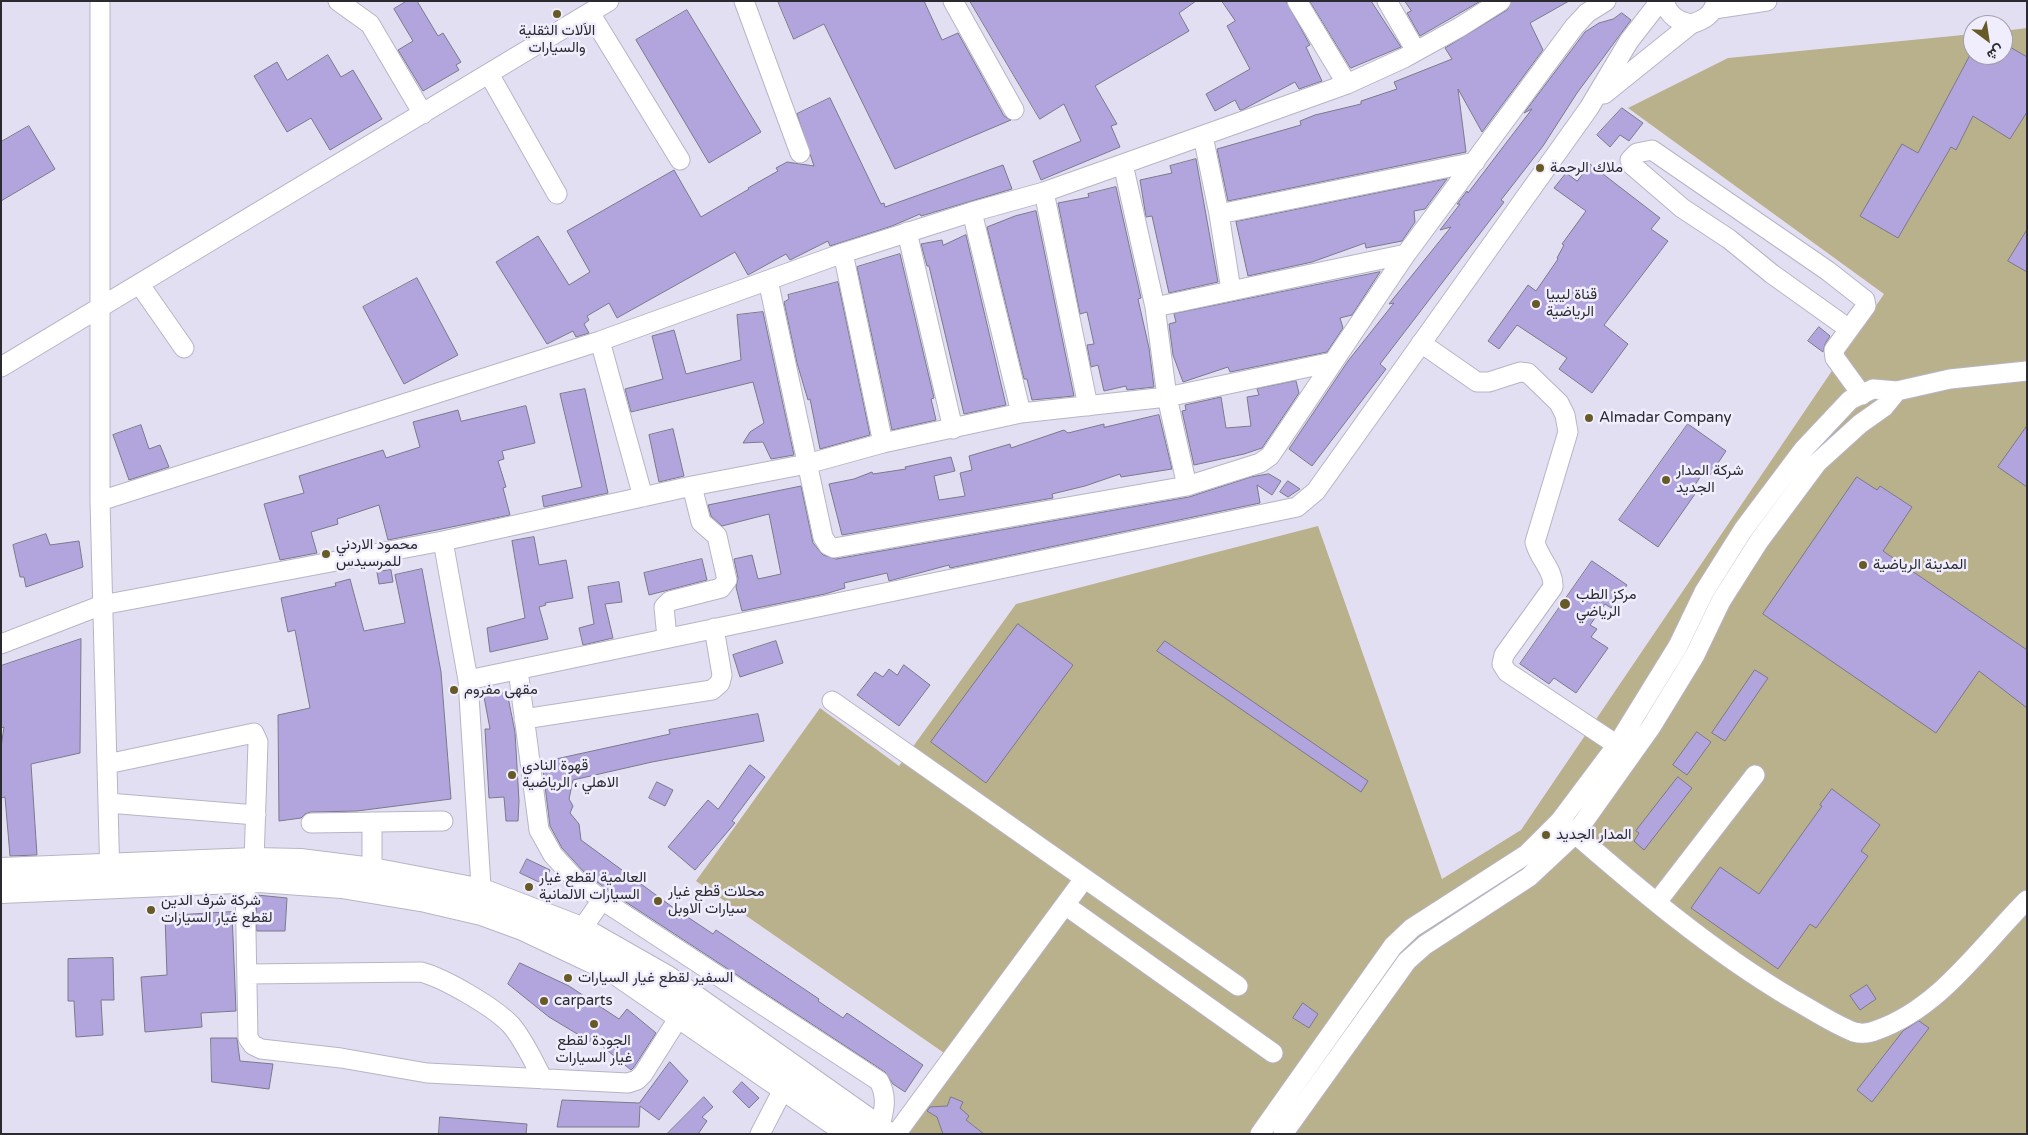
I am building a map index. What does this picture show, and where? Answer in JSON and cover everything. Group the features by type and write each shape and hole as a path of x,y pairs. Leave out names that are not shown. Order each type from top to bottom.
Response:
{"highway":[{"path":"1,872 110,876 250,870 300,862 372,871 581,930 667,979 789,1077 852,1134"},
{"path":"250,870 426,899 482,902 523,927 614,970 681,1014 887,1132"},
{"path":"1,890 110,876"}],"street":[{"path":"100,1 100,501 110,876"},
{"path":"338,1 370,24 423,114"},
{"path":"1,367 101,309 609,1"},
{"path":"744,1 800,153"},
{"path":"953,1 1014,110"},
{"path":"1297,1 1347,84"},
{"path":"1387,1 1416,51"},
{"path":"100,501 600,341 843,253 972,212 1044,192 1203,136 1347,84 1416,51 1460,27 1501,1"},
{"path":"768,280 823,537 828,545 834,548 1188,486 1266,461 1406,254 1574,26 1583,17 1606,1"},
{"path":"468,680 1297,508 1316,492 1589,108 1629,42 1662,1 1667,11 1678,21 1691,24"},
{"path":"1589,108 1622,77 1691,24 1705,19 1715,5 1767,1"},
{"path":"590,13 680,160"},
{"path":"489,74 557,194"},
{"path":"1203,136 1219,214 1231,290"},
{"path":"1848,328 1772,274 1729,239 1682,208 1632,165 1630,160 1633,156 1652,150 1659,154 1828,271 1865,300 1866,306 1848,328 1834,350 1835,358 1862,395"},
{"path":"1219,214 1475,162"},
{"path":"1123,164 1155,307 1167,398 1188,486"},
{"path":"1044,192 1088,406"},
{"path":"972,212 1021,413"},
{"path":"907,232 953,429"},
{"path":"843,253 883,443"},
{"path":"1155,307 1406,254"},
{"path":"140,285 184,348"},
{"path":"600,341 643,497"},
{"path":"1421,343 1476,382 1488,382 1520,372 1528,373 1559,403 1565,414 1568,432 1535,542 1537,553 1554,578 1553,587 1504,655 1502,664 1507,672 1617,745"},
{"path":"1,644 102,605 443,541 692,486 807,464 883,443 1021,413 1167,398 1333,362"},
{"path":"1260,1134 1393,946 1412,928 1527,854 1560,821 1617,745 1678,646 1704,592 1743,530 1803,450 1850,400 1873,389 1897,390 1950,379 2027,371"},
{"path":"1283,1134 1408,961 1425,945 1528,877 1575,834 1651,727 1694,655 1721,601 1759,541 1817,463 1860,424 1884,407 1897,390"},
{"path":"667,638 664,607 670,602 721,588 726,580 717,536 701,522 692,486"},
{"path":"443,541 468,680 482,902"},
{"path":"524,719 712,690 720,682 722,675 714,628"},
{"path":"518,670 539,830 553,855 576,880 602,900 879,1082 884,1091 887,1132"},
{"path":"832,701 1238,986"},
{"path":"107,764 254,733 258,742 256,815 250,870 247,974 248,1038 253,1045 261,1049 342,1058 427,1073 628,1083 637,1080 681,1014"},
{"path":"1657,902 1755,775"},
{"path":"108,803 256,815"},
{"path":"311,823 443,821"},
{"path":"1560,821 1657,902 1727,957 1777,990 1855,1032 1866,1033 1893,1023 1934,998 2027,900"},
{"path":"372,822 372,871"},
{"path":"887,1132 1084,879"},
{"path":"581,930 602,900"},
{"path":"1065,905 1273,1053"},
{"path":"247,974 421,972 437,976 502,1017 519,1038 543,1079"},
{"path":"760,1134 789,1077"}],"shaded area":[{"name":"المدينة الرياضية","path":"2027,28 2027,1134 909,1134 895,1124 947,1055 696,881 820,708 899,766 1016,604 1318,526 1442,879 1521,830 1884,294 1628,108 1728,58 1963,35 1963,65 2013,65 2013,30"}],"building":[{"path":"407,1 417,1 438,36 443,33 461,62 456,65 459,70 423,91 398,50 413,41 394,9"},
{"path":"778,1 924,1 942,40 958,33 1004,116 1011,120 895,169 824,24 794,39"},
{"path":"970,1 1196,1 1179,13 1189,31 1095,86 1117,124 1111,126 1120,147 1041,180 1033,161 1081,141 1064,104 1040,119"},
{"path":"1222,1 1286,1 1310,45 1306,47 1322,81 1299,89 1295,82 1242,110 1240,110 1235,100 1215,111 1206,94 1250,69 1227,26 1235,21"},
{"path":"1310,1 1371,1 1401,47 1351,68"},
{"path":"1405,1 1479,2 1420,36 1407,13 1411,11"},
{"path":"1512,1 1569,1 1530,23 1543,50 1482,132 1458,89 1466,152 1228,201 1217,149 1301,125 1300,121 1315,115 1361,104 1361,101 1397,89 1394,82 1452,59 1445,48 1507,10"},
{"path":"687,10 761,132 709,163 636,40"},
{"path":"1622,13 1631,20 1577,93 1543,146 1501,200 1504,202 1380,364 1386,369 1312,466 1289,449 1348,361 1394,303 1389,304 1451,227 1440,230 1460,204 1457,204 1467,191 1468,193 1532,109 1524,113 1585,32 1599,23 1613,19"},
{"path":"2013,49 2027,57 2027,112 2010,139 1973,116 1956,150 1951,147 1898,238 1860,216 1902,144 1918,153 1965,65 2013,65"},
{"path":"328,55 341,77 353,70 382,119 330,150 311,118 287,132 254,76 277,62 287,80"},
{"path":"830,98 881,204 884,203 885,207 1003,165 1012,189 921,216 920,214 892,226 830,246 828,241 790,260 786,254 748,275 735,252 617,318 609,303 587,316 589,320 584,324 589,333 576,337 573,331 547,344 496,262 538,236 569,285 590,272 567,231 674,170 701,217 778,171 776,168 787,162 814,166 797,114"},
{"path":"1622,108 1643,123 1629,141 1620,135 1610,147 1597,135"},
{"path":"29,126 55,169 1,201 1,142"},
{"path":"1196,159 1218,282 1169,293 1152,216 1146,217 1140,180 1172,173 1170,166"},
{"path":"1590,164 1660,218 1651,229 1668,241 1604,325 1628,344 1592,393 1559,369 1567,358 1517,325 1499,349 1488,341 1528,285 1536,291 1558,259 1564,245 1562,244 1586,211 1554,188 1566,173 1577,181"},
{"path":"1447,179 1425,209 1414,211 1415,222 1402,241 1366,248 1365,243 1312,262 1248,276 1236,222"},
{"path":"1116,187 1141,298 1138,299 1149,348 1154,387 1127,390 1126,386 1104,391 1098,365 1091,367 1087,345 1094,344 1087,312 1080,314 1058,203 1089,197 1088,194"},
{"path":"1036,211 1074,396 1032,400 1027,379 1024,379 987,227 1015,216"},
{"path":"2027,230 2027,272 2008,261"},
{"path":"966,235 1006,405 964,414 929,266 927,266 921,244 942,240 943,245"},
{"path":"900,254 934,398 931,399 936,420 892,430 857,267"},
{"path":"1380,272 1352,315 1340,318 1343,328 1327,352 1230,372 1228,367 1183,382 1173,355 1169,324 1176,322 1174,314"},
{"path":"417,278 458,355 404,384 363,307"},
{"path":"838,282 870,435 820,449 810,399 808,400 797,363 784,302 789,299 788,295"},
{"path":"763,312 794,455 771,459 763,442 743,443 750,432 764,423 753,382 631,412 625,389 663,379 652,336 674,330 686,374 741,360 737,315"},
{"path":"1819,327 1830,336 1823,352 1808,341"},
{"path":"1296,381 1299,393 1262,448 1194,465 1182,411 1186,410 1185,405 1221,397 1226,428 1251,426 1247,397 1259,395 1257,389"},
{"path":"585,389 608,493 544,507 542,496 582,487 560,394"},
{"path":"526,406 535,443 502,451 504,459 498,461 506,487 503,488 510,515 388,540 379,505 337,519 338,524 311,532 317,553 280,560 264,504 304,493 299,476 383,450 386,458 420,447 413,422 458,410 461,421"},
{"path":"1159,415 1172,469 1121,477 1120,474 1085,486 1052,494 1053,498 842,535 829,484 854,479 872,472 873,474 906,469 905,467 951,457 955,471 934,476 939,500 965,496 960,473 972,470 969,456 1010,444 1011,448 1064,430 1068,433 1104,424 1104,427"},
{"path":"1688,424 1726,451 1710,475 1704,471 1691,491 1695,494 1658,547 1619,520"},
{"path":"141,425 149,449 160,445 169,467 129,480 113,435"},
{"path":"2027,426 2027,487 1998,467"},
{"path":"673,429 684,476 659,482 649,435"},
{"path":"1269,474 1281,481 1272,495 1257,485 1260,503 950,568 949,565 889,581 887,573 844,583 845,588 825,594 742,611 736,587 738,578 734,559 752,555 758,579 781,574 769,514 722,526 711,516 708,505 801,486 813,543 823,555 836,559 1189,497 1251,477"},
{"path":"1857,477 1877,490 1880,486 1912,507 1883,551 2027,650 2027,708 1979,671 1936,733 1763,614"},
{"path":"1288,481 1300,489 1288,497 1280,492"},
{"path":"46,534 50,545 79,541 83,567 26,587 24,577 20,577 13,545"},
{"path":"534,537 539,565 566,560 573,598 545,603 546,605 539,607 548,639 490,652 487,628 525,618 512,541"},
{"path":"702,559 707,580 649,595 644,573"},
{"path":"1592,561 1627,585 1611,608 1605,604 1590,625 1597,629 1591,637 1608,648 1576,693 1554,678 1549,684 1520,664"},
{"path":"422,569 441,672 451,799 357,811 311,812 301,818 279,821 278,715 310,708 295,630 288,632 281,598 336,586 335,583 350,579 364,631 405,623 395,575"},
{"path":"391,570 393,582 379,584 377,572"},
{"path":"619,582 622,602 605,604 613,638 583,645 579,628 594,624 588,587"},
{"path":"1018,624 1073,665 986,783 931,742"},
{"path":"81,639 80,753 31,764 37,855 10,856 5,797 1,798 1,747 4,727 1,728 1,666"},
{"path":"776,641 783,663 740,677 733,655"},
{"path":"1165,641 1368,781 1361,792 1157,651"},
{"path":"904,665 930,685 899,726 857,695 875,672 883,677 889,669 897,675"},
{"path":"1755,670 1768,678 1725,741 1712,733"},
{"path":"507,692 515,732 519,801 518,821 506,821 504,797 489,798 485,729 490,729 484,697"},
{"path":"758,714 764,741 652,762 573,780 569,799 573,806 570,813 579,824 581,840 671,906 713,934 716,930 819,999 818,1001 843,1018 847,1013 923,1065 905,1092 893,1084 885,1072 609,891 584,872 562,848 550,826 542,762 670,734 669,730"},
{"path":"1697,732 1711,742 1687,775 1673,765"},
{"path":"750,765 765,777 732,821 735,823 695,870 668,847 708,800 718,809"},
{"path":"1678,777 1692,788 1644,850 1634,841 1639,833 1636,831"},
{"path":"657,782 673,790 665,806 649,798"},
{"path":"1832,789 1880,825 1861,851 1868,856 1816,928 1810,924 1778,969 1691,908 1720,867 1759,894"},
{"path":"527,859 550,870 543,884 520,873"},
{"path":"257,895 287,898 285,931 257,931"},
{"path":"232,912 236,1011 201,1013 202,1027 145,1032 141,977 167,975 165,916"},
{"path":"113,958 114,1000 101,1000 103,1035 76,1037 74,1001 68,1001 68,959"},
{"path":"520,963 569,986 619,1019 627,1009 656,1033 634,1067 631,1070 596,1041 594,1044 549,1017 508,984"},
{"path":"1867,985 1876,999 1860,1010 1850,996"},
{"path":"1303,1003 1318,1014 1309,1028 1293,1018"},
{"path":"1919,1021 1929,1028 1872,1102 1857,1090 1903,1031"},
{"path":"211,1038 237,1038 240,1061 273,1064 269,1089 212,1082"},
{"path":"670,1062 688,1081 659,1120 640,1106 639,1127 557,1127 562,1100 639,1103"},
{"path":"742,1082 759,1098 749,1108 733,1092"},
{"path":"704,1097 713,1107 702,1117 707,1121 698,1134 667,1134"},
{"path":"951,1097 963,1102 960,1108 969,1116 966,1120 984,1134 943,1134 937,1117 927,1111 930,1107 947,1106"},
{"path":"440,1117 527,1124 526,1134 439,1134"}],"place":[{"name":"الاَلات الثقلية والسيارات","path":"557,14"},
{"name":"ملاك الرحمة","path":"1540,168"},
{"name":"قناة ليبيا الرياضية","path":"1536,304"},
{"name":"Almadar Company","path":"1589,418"},
{"name":"شركة المدار الجديد","path":"1666,480"},
{"name":"محمود الاردني للمرسيدس","path":"326,554"},
{"name":"المدينة الرياضية","path":"1863,565"},
{"name":"مركز الطب الرياضي","path":"1565,604"},
{"name":"مقهى مفروم","path":"454,690"},
{"name":"قهوة النادي الاهلي ، الرياضية","path":"512,775"},
{"name":"المدار الجديد","path":"1546,835"},
{"name":"العالمية لقطع غيار السيارات الالمانية","path":"529,887"},
{"name":"محلات قطع غيار سيارات الاوبل","path":"658,901"},
{"name":"شركة شرف الدين لقطع غيار السيارات","path":"151,910"},
{"name":"السفير لقطع غيار السيارات","path":"568,978"},
{"name":"carparts","path":"544,1001"},
{"name":"الجودة لقطع غيار السيارات","path":"594,1024"}]}
